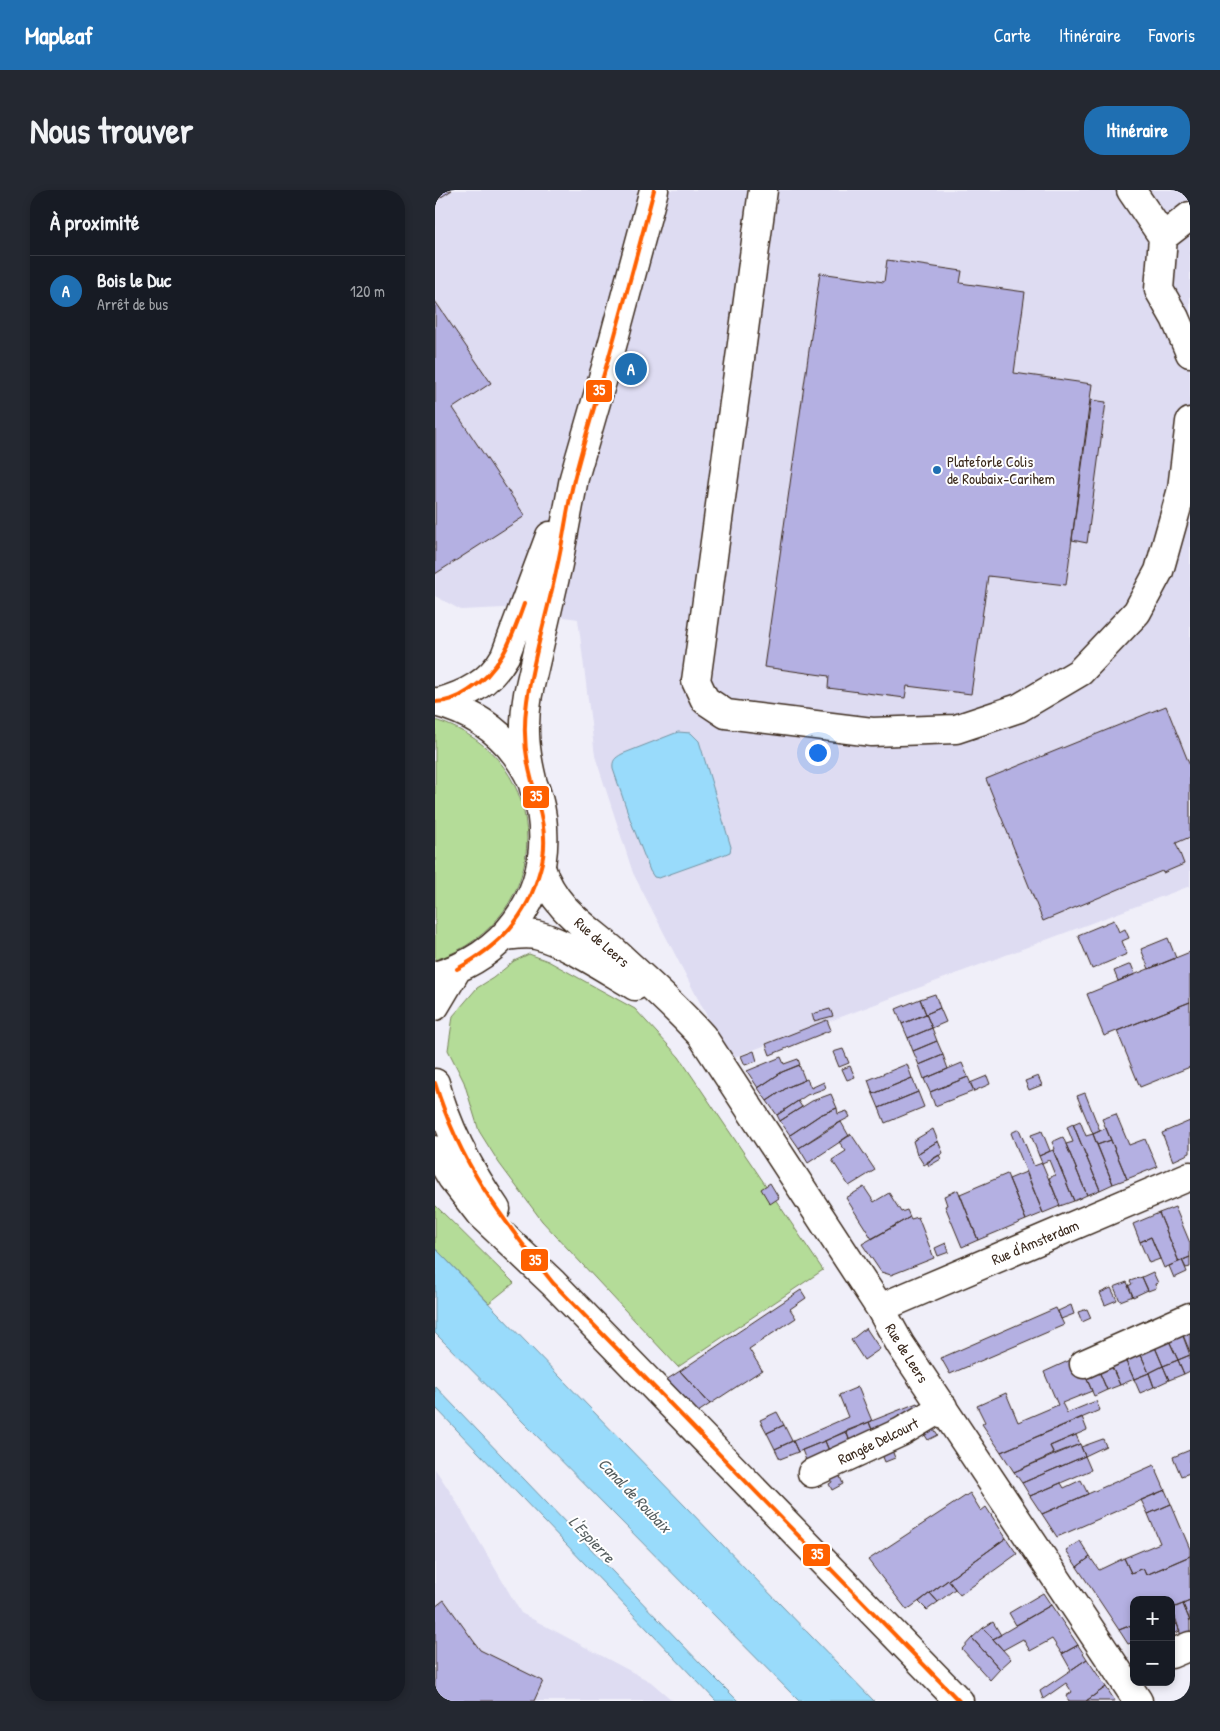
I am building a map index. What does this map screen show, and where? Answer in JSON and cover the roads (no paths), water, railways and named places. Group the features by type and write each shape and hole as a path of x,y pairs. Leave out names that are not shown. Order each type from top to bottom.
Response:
{"main road":[{"path":"763,190 697,681 705,700 726,714 872,732 957,729 1019,708 1080,672 1137,612 1159,571 1182,489 1190,422"},
{"path":"1131,190 1163,237 1159,290 1175,318 1190,353"},
{"path":"435,1006 446,972 488,951 505,936 517,921 527,905 541,868 544,834 541,811 528,765 524,741 525,710 558,564 575,478 653,197"},
{"path":"1163,237 1190,216"},
{"path":"436,703 461,696 481,684 493,673 501,661 541,557 575,478"},
{"path":"436,703 475,718 496,734 506,743 522,764 534,788"},
{"name":"Rue de Leers","path":"541,868 550,892 562,906 636,972 701,1036 880,1308 900,1344 1127,1672 1138,1701"},
{"name":"Rue de Leers","path":"505,936 526,934 553,941 673,1008"},
{"path":"435,1083 450,1128 466,1163 509,1228 553,1283"},
{"path":"435,1150 452,1178 480,1214 553,1283 959,1701"},
{"name":"Rue d'Amsterdam","path":"880,1308 1190,1176"},
{"path":"1084,1364 1190,1317"},
{"name":"Rangée Delcourt","path":"812,1473 901,1432 943,1408"},
{"path":"1175,1652 1190,1646"}],"water":[{"path":"678,732 691,733 699,741 731,847 730,852 659,878 654,877 650,871 630,819 613,769 613,763 622,754"},
{"name":"Canal de Roubaix","path":"435,1248 874,1701 799,1701 435,1333"},
{"path":"435,1386 738,1701 716,1701 435,1407"}],"place":[{"name":"Bois le Duc","path":"631,369"},
{"name":"Plateforle Colis de Roubaix-Carihem","path":"937,470"}],"water label":[{"name":"L'Espierre","path":"592,1539"}]}
